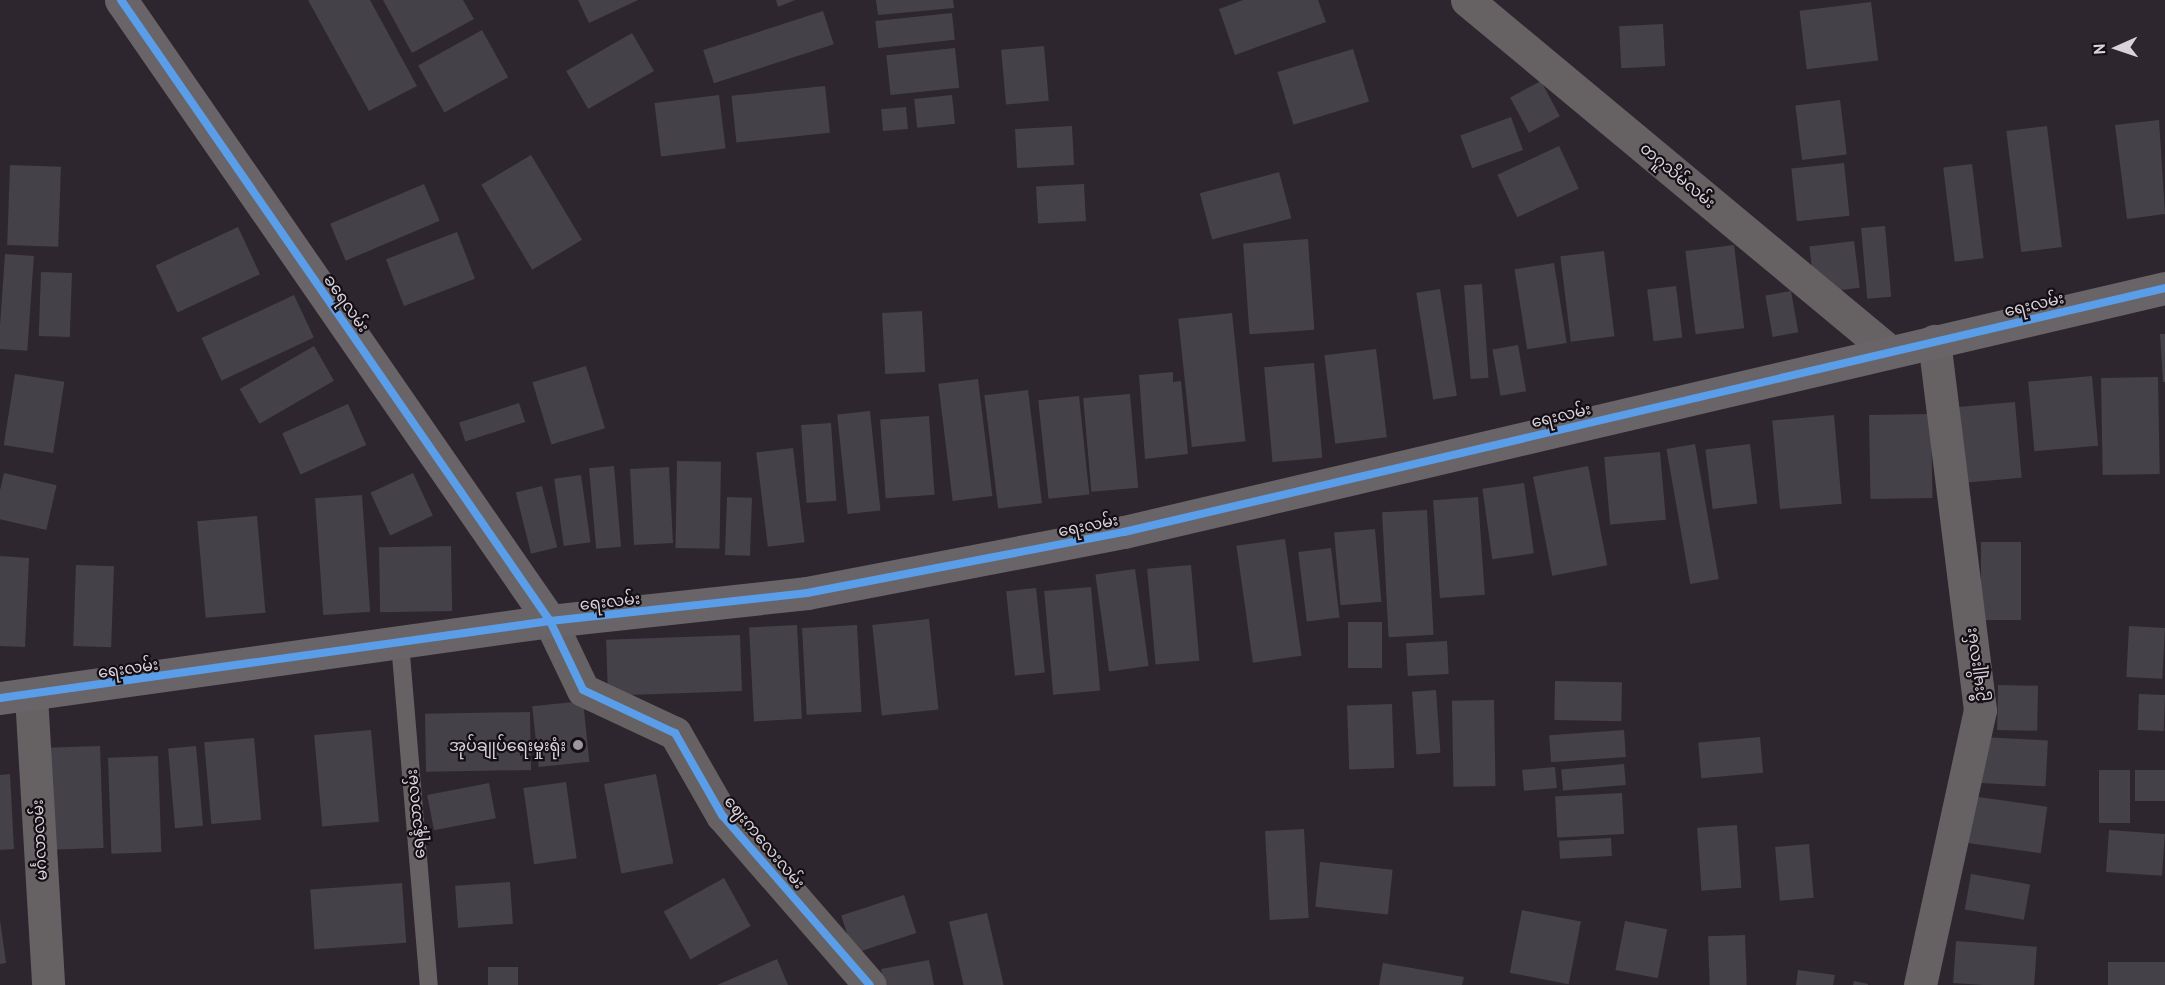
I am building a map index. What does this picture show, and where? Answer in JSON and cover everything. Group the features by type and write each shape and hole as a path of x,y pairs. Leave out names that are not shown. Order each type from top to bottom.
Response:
{"street":[{"name":"ခရေလမ်း","path":"122,0 550,621"},
{"name":"တဂူသိမ်လမ်း","path":"1467,0 1889,351"},
{"name":"ရေးလမ်း","path":"15,697 550,621 807,593 1124,532 2165,288"},
{"name":"ဦးမျိုးလမ်း","path":"1920,985 1980,710 1935,341"},
{"name":"ဈေးကလေးလမ်း","path":"550,621 583,690 675,733 722,815 870,985"},
{"name":"မင်္ဂလာလမ်း","path":"15,697 48,985"}],"lane":[{"name":"ရေနံ့သာလမ်း","path":"400,643 429,985"}],"building":[{"path":"308,0 370,0 417,86 369,111"},
{"path":"383,0 463,0 474,19 412,53"},
{"path":"578,0 638,0 589,23"},
{"path":"776,0 795,0 778,7"},
{"path":"876,0 953,0 954,8 878,15"},
{"path":"1243,0 1318,0 1326,22 1235,55 1219,9"},
{"path":"1871,2 1878,61 1807,69 1800,11"},
{"path":"823,11 834,44 714,83 703,50"},
{"path":"952,13 955,40 878,48 875,21"},
{"path":"1663,24 1665,66 1621,68 1619,26"},
{"path":"482,30 508,77 444,113 418,65"},
{"path":"632,33 654,71 588,109 566,71"},
{"path":"1044,46 1049,101 1006,105 1001,50"},
{"path":"955,48 959,88 891,95 886,55"},
{"path":"1353,49 1369,102 1294,125 1277,72"},
{"path":"1541,81 1560,116 1529,133 1510,97"},
{"path":"825,86 830,133 736,143 732,96"},
{"path":"719,95 726,149 661,157 654,103"},
{"path":"952,95 955,124 917,128 914,99"},
{"path":"1840,100 1847,155 1802,160 1795,105"},
{"path":"906,107 908,129 883,131 881,109"},
{"path":"1511,117 1523,150 1472,168 1460,135"},
{"path":"2159,120 2165,214 2127,219 2115,125"},
{"path":"1072,126 1074,165 1017,168 1015,129"},
{"path":"2047,126 2062,247 2021,252 2006,131"},
{"path":"1559,146 1579,189 1517,217 1497,175"},
{"path":"531,155 582,240 532,270 481,185"},
{"path":"1844,163 1850,216 1797,221 1791,169"},
{"path":"1972,164 1984,258 1955,262 1943,168"},
{"path":"10,165 61,167 58,247 7,245"},
{"path":"1279,172 1291,218 1212,240 1200,193"},
{"path":"424,184 440,221 346,261 330,224"},
{"path":"1084,184 1086,221 1038,223 1036,187"},
{"path":"1885,226 1891,297 1867,299 1861,228"},
{"path":"238,227 260,274 178,313 156,265"},
{"path":"457,232 475,279 404,306 386,259"},
{"path":"1308,239 1314,330 1250,334 1243,244"},
{"path":"1854,241 1860,288 1815,293 1809,246"},
{"path":"1734,245 1744,328 1696,334 1685,251"},
{"path":"1604,251 1614,336 1571,342 1560,256"},
{"path":"5,254 34,256 27,351 0,349"},
{"path":"1554,263 1567,343 1527,349 1514,269"},
{"path":"41,272 72,273 70,337 39,336"},
{"path":"1482,284 1489,378 1471,379 1464,285"},
{"path":"1676,286 1682,338 1654,341 1647,290"},
{"path":"1440,289 1457,396 1433,399 1416,293"},
{"path":"1791,291 1798,332 1773,337 1765,296"},
{"path":"294,295 314,338 221,381 202,338"},
{"path":"922,311 925,372 885,374 882,313"},
{"path":"1232,313 1245,441 1192,447 1178,319"},
{"path":"2160,334 2165,334 2165,382 2163,382"},
{"path":"1518,345 1526,391 1501,396 1492,350"},
{"path":"314,346 334,381 260,424 240,389"},
{"path":"1376,349 1387,437 1335,444 1324,355"},
{"path":"1314,363 1322,458 1272,462 1264,367"},
{"path":"586,366 605,428 551,445 532,382"},
{"path":"1173,372 1173,382 1181,381 1188,454 1145,459 1139,375"},
{"path":"15,374 64,382 53,453 4,445"},
{"path":"2092,376 2098,446 2034,451 2028,382"},
{"path":"2158,377 2160,474 2103,475 2101,378"},
{"path":"978,379 992,496 953,501 938,384"},
{"path":"1028,390 1042,503 998,509 984,395"},
{"path":"1130,394 1138,488 1091,492 1083,398"},
{"path":"1079,396 1089,494 1049,499 1038,400"},
{"path":"2015,402 2022,478 1956,483 1949,408"},
{"path":"519,403 525,422 465,441 459,422"},
{"path":"348,404 366,445 301,474 282,433"},
{"path":"870,411 880,510 848,514 837,414"},
{"path":"1931,414 1932,498 1870,499 1869,415"},
{"path":"1834,415 1842,504 1780,509 1772,420"},
{"path":"929,416 935,495 886,498 880,419"},
{"path":"831,423 836,501 807,503 801,425"},
{"path":"1695,444 1719,579 1690,584 1666,449"},
{"path":"1750,444 1757,504 1713,509 1705,449"},
{"path":"793,448 805,542 768,547 756,453"},
{"path":"1660,452 1666,520 1610,525 1604,457"},
{"path":"677,461 721,462 719,549 675,548"},
{"path":"614,466 621,547 596,549 589,468"},
{"path":"1588,466 1607,565 1552,576 1533,477"},
{"path":"669,467 673,543 634,545 630,469"},
{"path":"4,473 57,485 46,530 0,519 0,490"},
{"path":"413,473 433,516 390,535 370,493"},
{"path":"581,475 590,542 564,546 554,479"},
{"path":"1524,483 1534,553 1492,559 1482,489"},
{"path":"542,486 557,547 531,554 516,493"},
{"path":"362,495 370,612 323,615 315,498"},
{"path":"727,497 752,498 750,556 725,555"},
{"path":"1478,497 1485,595 1440,598 1433,500"},
{"path":"1427,510 1434,635 1389,637 1382,512"},
{"path":"257,516 265,613 206,618 197,521"},
{"path":"1375,529 1381,602 1341,605 1334,533"},
{"path":"1285,539 1301,656 1253,663 1236,546"},
{"path":"1981,542 2021,542 2021,620 1981,620"},
{"path":"451,546 452,611 380,612 379,547"},
{"path":"1331,548 1340,617 1307,621 1298,552"},
{"path":"0,556 29,558 25,647 0,646"},
{"path":"76,565 114,566 111,647 73,646"},
{"path":"1191,565 1199,661 1156,664 1147,569"},
{"path":"1135,569 1149,666 1109,672 1095,575"},
{"path":"1091,587 1100,691 1053,695 1044,591"},
{"path":"1036,588 1045,673 1015,676 1006,591"},
{"path":"929,619 939,710 882,715 872,625"},
{"path":"1348,622 1382,622 1382,668 1348,668"},
{"path":"797,625 802,719 754,721 749,628"},
{"path":"857,625 862,712 807,715 802,628"},
{"path":"2129,626 2165,628 2162,679 2126,677"},
{"path":"740,635 742,691 608,696 606,640"},
{"path":"1447,641 1449,674 1408,676 1406,643"},
{"path":"1555,681 1622,682 1621,721 1554,720"},
{"path":"1998,685 2038,686 2037,731 1997,730"},
{"path":"1436,690 1440,753 1416,755 1412,692"},
{"path":"2139,694 2165,695 2164,731 2138,730"},
{"path":"1494,700 1496,786 1454,787 1452,701"},
{"path":"583,701 589,762 539,767 532,706"},
{"path":"1392,704 1394,768 1349,770 1347,706"},
{"path":"530,712 531,770 426,772 425,714"},
{"path":"371,730 379,822 322,827 314,735"},
{"path":"1624,730 1626,757 1551,762 1549,735"},
{"path":"1760,737 1763,773 1701,778 1698,742"},
{"path":"1983,737 2048,740 2046,786 1981,783"},
{"path":"254,738 261,820 211,824 204,742"},
{"path":"100,746 104,848 51,850 47,748"},
{"path":"196,746 203,826 175,828 168,748"},
{"path":"158,756 161,852 111,854 108,758"},
{"path":"1624,764 1626,785 1563,790 1561,769"},
{"path":"1555,767 1557,788 1524,791 1522,770"},
{"path":"2099,770 2130,770 2130,823 2099,823"},
{"path":"2135,770 2165,770 2165,801 2135,801"},
{"path":"10,774 14,849 0,850 0,775"},
{"path":"656,774 673,863 621,873 604,784"},
{"path":"566,782 577,858 534,864 523,788"},
{"path":"489,783 496,818 434,830 427,795"},
{"path":"1622,793 1624,834 1557,837 1555,797"},
{"path":"1971,796 2047,807 2041,853 1964,843"},
{"path":"1737,825 1741,888 1701,891 1697,828"},
{"path":"1304,829 1309,918 1270,920 1265,831"},
{"path":"2109,830 2165,834 2162,876 2106,872"},
{"path":"1611,838 1612,856 1560,859 1559,841"},
{"path":"1809,844 1814,898 1780,901 1775,847"},
{"path":"1320,862 1393,870 1388,914 1315,907"},
{"path":"1971,874 2030,884 2024,920 1965,909"},
{"path":"724,878 751,926 690,960 664,911"},
{"path":"510,882 513,924 458,928 455,886"},
{"path":"402,883 406,943 314,949 310,889"},
{"path":"904,895 916,933 854,953 841,915"},
{"path":"1522,910 1581,921 1569,984 1510,973"},
{"path":"987,913 1004,985 964,985 949,922"},
{"path":"0,920 6,963 0,964"},
{"path":"1625,921 1667,929 1658,978 1615,970"},
{"path":"1745,935 1747,985 1710,985 1708,936"},
{"path":"1956,941 2037,947 2034,985 1953,983"},
{"path":"777,959 788,985 717,985"},
{"path":"929,960 934,985 884,985 881,969"},
{"path":"2108,962 2165,962 2165,985 2108,985"},
{"path":"1383,963 1464,977 1462,985 1379,985"},
{"path":"488,967 518,967 518,985 488,985"},
{"path":"1798,970 1835,975 1833,985 1796,985"},
{"path":"1854,981 1868,984 1868,985 1853,985"}],"cycle path":[{"path":"121,0 550,621 583,690 675,733 722,815 870,985"},
{"path":"0,698 550,621 807,593 1124,532 2165,288"}],"place":[{"name":"အုပ်ချုပ်ရေးမှုးရုံး","path":"578,745"}]}
